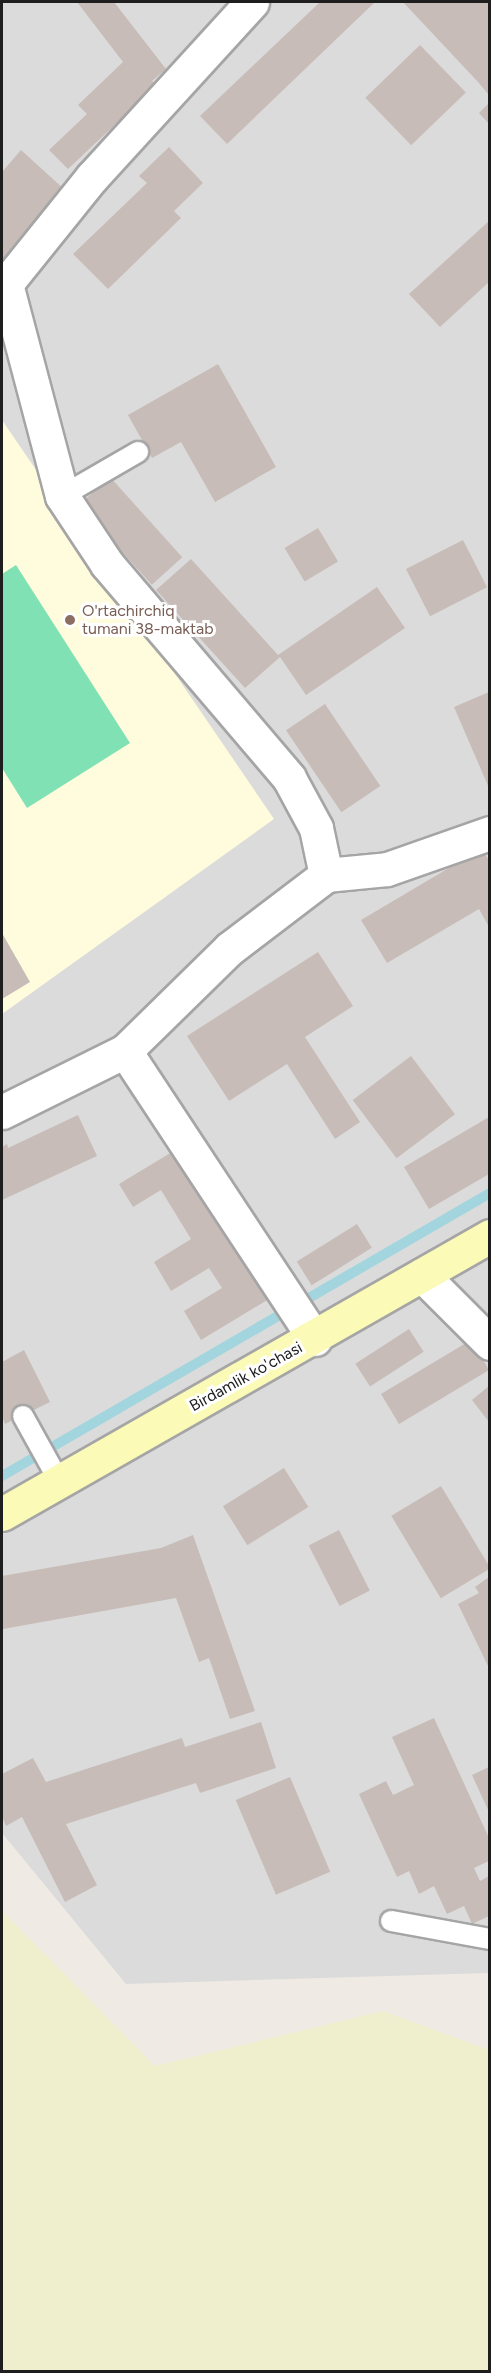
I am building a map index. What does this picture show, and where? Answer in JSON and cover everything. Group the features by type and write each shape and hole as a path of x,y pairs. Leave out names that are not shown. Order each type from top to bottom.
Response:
{"street":[{"path":"252,2 92,177 6,284 62,496 107,564 289,778 316,828 326,875"},
{"path":"2,1112 125,1050 229,949 326,875 387,869 489,833"},
{"path":"125,1050 315,1339"},
{"name":"Birdamlik ko'chasi","path":"2,1514 59,1480 315,1339 489,1236"},
{"path":"422,1275 489,1343"}],"lane":[{"path":"62,496 138,452"},
{"path":"23,1416 59,1480"},
{"path":"391,1921 489,1939"}],"shaded area":[{"path":"2,2 489,2 489,1973 126,1984 2,1833"},
{"name":"O'rtachirchiq tumani 38-maktab","path":"2,420 274,819 2,1014"}],"green space":[{"path":"16,565 130,743 27,808 2,768 2,574"},
{"path":"2,1911 155,2066 383,2011 489,2050 489,2371 2,2371"}],"building":[{"path":"77,2 114,2 166,69 152,81 157,85 68,169 49,150 87,114 78,105 123,62"},
{"path":"320,2 375,2 227,144 200,116"},
{"path":"403,2 489,2 489,95 478,82"},
{"path":"420,45 466,92 411,145 365,98"},
{"path":"489,103 489,124 479,113"},
{"path":"169,147 203,183 174,211 181,218 108,289 73,254 147,183 139,176"},
{"path":"21,150 65,190 2,261 2,172"},
{"path":"489,221 489,282 440,327 409,294"},
{"path":"218,364 276,467 215,502 181,442 152,458 128,415"},
{"path":"110,477 182,557 152,585 80,504"},
{"path":"318,528 338,561 305,582 285,548"},
{"path":"463,540 487,587 430,616 406,569"},
{"path":"191,559 278,655 377,587 405,628 306,695 280,657 245,688 156,590"},
{"path":"489,692 489,788 454,707"},
{"path":"325,704 380,786 341,812 286,730"},
{"path":"481,849 489,860 489,927 479,909 387,963 361,920"},
{"path":"2,933 30,982 2,999"},
{"path":"318,952 353,1006 305,1037 360,1122 335,1139 287,1064 229,1101 187,1036"},
{"path":"411,1056 455,1114 397,1158 353,1100"},
{"path":"78,1115 97,1156 2,1200 2,1147 7,1144 8,1148"},
{"path":"489,1117 489,1174 429,1209 404,1167"},
{"path":"177,1149 269,1299 201,1340 184,1311 222,1288 209,1268 171,1291 154,1262 191,1239 161,1190 133,1207 119,1184"},
{"path":"357,1224 372,1248 312,1285 297,1262"},
{"path":"409,1329 424,1352 370,1387 355,1364"},
{"path":"471,1340 489,1370 399,1424 381,1394"},
{"path":"24,1350 50,1402 5,1424 2,1416 2,1362"},
{"path":"489,1386 489,1422 472,1400"},
{"path":"284,1468 308,1507 247,1545 223,1506"},
{"path":"441,1486 490,1569 441,1598 391,1516"},
{"path":"339,1530 370,1591 340,1606 309,1545"},
{"path":"193,1535 255,1711 230,1719 209,1658 199,1662 176,1598 3,1629 2,1576 161,1548"},
{"path":"489,1577 489,1668 458,1604 479,1593 475,1587"},
{"path":"434,1718 489,1838 489,1861 474,1868 480,1881 489,1876 489,1916 472,1924 464,1906 447,1914 434,1886 419,1894 409,1871 397,1877 359,1794 386,1781 393,1795 414,1785 392,1737"},
{"path":"261,1722 276,1768 200,1793 196,1783 66,1824 97,1885 65,1902 22,1817 6,1826 2,1816 2,1774 33,1758 46,1782 182,1738 185,1747"},
{"path":"489,1767 489,1812 472,1775"},
{"path":"290,1777 330,1872 276,1895 236,1800"}],"waterway":[{"path":"2,1476 490,1193"}],"place":[{"name":"O'rtachirchiq tumani 38-maktab","path":"70,620"}]}
